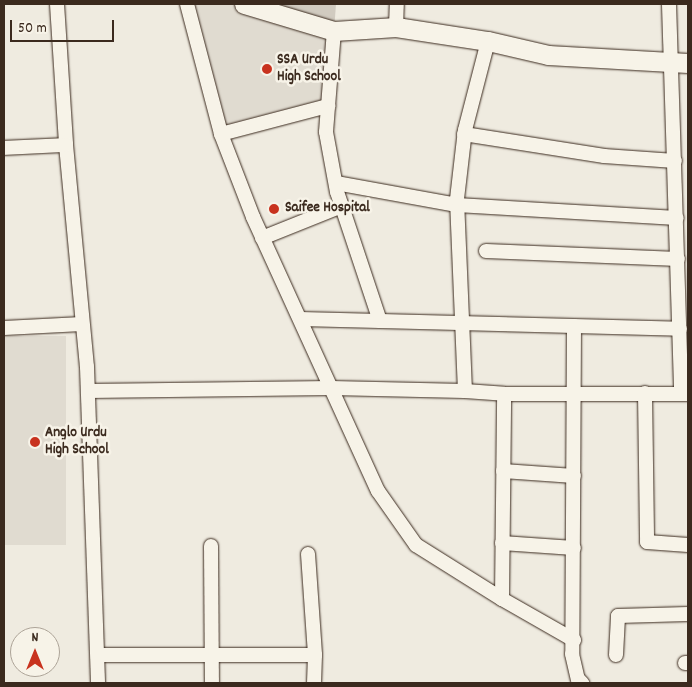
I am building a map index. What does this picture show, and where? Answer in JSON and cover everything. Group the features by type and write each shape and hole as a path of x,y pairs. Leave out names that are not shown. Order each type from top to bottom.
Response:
{"street":[{"path":"57,4 66,145 88,391 98,683"},
{"path":"187,4 221,134 262,238 378,491 416,545 502,599 574,640"},
{"path":"244,4 334,31 396,27 488,41 548,54 680,63"},
{"path":"396,4 396,27"},
{"path":"88,391 331,388 465,390 504,394 575,392 685,394 680,329 675,161 680,63 669,4"},
{"path":"334,31 326,132 342,206 380,322"},
{"path":"465,390 457,205 464,134 488,41"},
{"path":"221,134 328,106"},
{"path":"464,134 604,156 675,161"},
{"path":"4,148 66,145"},
{"path":"336,183 457,205 676,218"},
{"path":"262,238 342,206"},
{"path":"486,251 678,259"},
{"path":"300,319 680,329"},
{"path":"4,328 82,324"},
{"path":"574,326 574,640 572,654 578,679 582,683"},
{"path":"645,393 647,542 688,545"},
{"path":"502,599 504,394"},
{"path":"503,471 574,476"},
{"path":"502,543 574,548"},
{"path":"211,546 212,683"},
{"path":"308,554 315,655 314,683"},
{"path":"616,655 618,616 688,614"},
{"path":"98,655 315,655"}],"shaded area":[{"name":"SSA Urdu High School","path":"187,4 244,4 334,31 328,106 221,134"},
{"path":"244,4 336,4 334,31"},
{"name":"Anglo Urdu High School","path":"4,336 66,336 66,545 4,545"}],"place":[{"name":"SSA Urdu High School","path":"267,69"},
{"name":"Saifee Hospital","path":"274,209"},
{"name":"Anglo Urdu High School","path":"35,442"}]}
